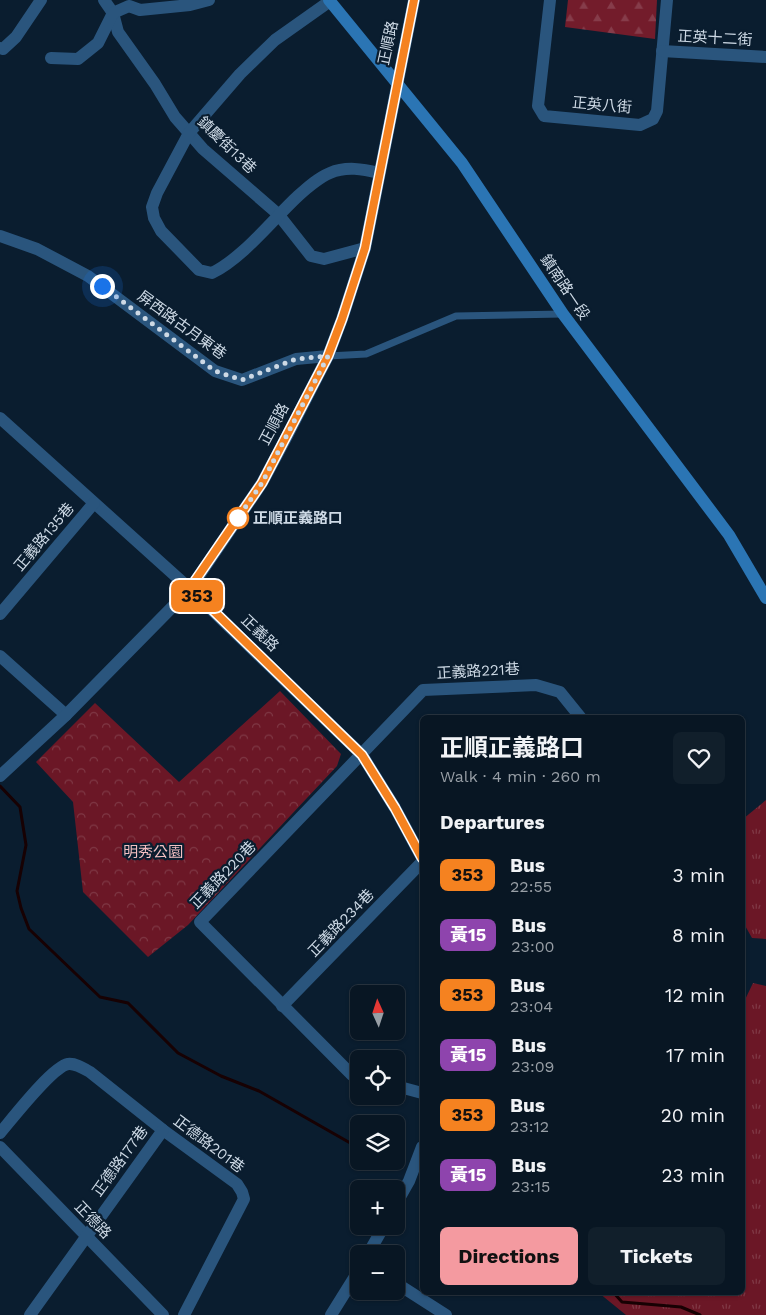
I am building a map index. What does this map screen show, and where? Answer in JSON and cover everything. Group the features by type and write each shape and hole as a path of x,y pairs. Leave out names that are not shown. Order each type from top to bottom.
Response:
{"street":[{"path":"0,48 3,48 16,37 41,0"},
{"name":"鎮慶街13巷","path":"104,0 113,13 118,32 155,84 175,117 203,150 278,214 310,256 324,259 365,248"},
{"path":"51,58 78,59 98,43 113,13 129,6 140,10 190,5 210,0"},
{"name":"正順路","path":"0,776 66,715 190,588 262,483 328,356 365,248 414,0"},
{"name":"正英八街","path":"550,0 538,106 544,116 640,125 652,119 657,111 666,0"},
{"path":"330,1 275,40 240,74 189,133 157,193 152,207 154,218 161,231 199,270 212,273 226,266 278,214 314,182 330,173 348,169 379,173"},
{"name":"鎮南路一段","path":"330,1 462,163 563,314 729,535 766,598"},
{"name":"正英十二街","path":"662,52 766,57"},
{"name":"屏西路古月東巷","path":"0,236 37,249 88,276 215,371 242,380 296,359 328,356"},
{"name":"正義路","path":"2,423 190,588 362,755 395,808 420,856"},
{"name":"正義路135巷","path":"0,614 94,503"},
{"path":"0,656 66,715"},
{"name":"正義路221巷","path":"362,755 422,690 536,684 560,692 579,715"},
{"name":"正義路220巷","path":"350,1073 200,922 362,755"},
{"name":"正義路234巷","path":"282,1006 420,862"},
{"name":"正德路201巷","path":"0,1133 52,1073 67,1064 78,1066 90,1072 162,1130 237,1184 244,1199 184,1315"},
{"path":"405,1088 420,1092"},
{"name":"正德路177巷","path":"30,1315 162,1130"},
{"name":"正德路","path":"0,1147 163,1315"},
{"path":"405,1188 420,1151"},
{"path":"331,1315 350,1284"},
{"path":"405,1289 446,1315"}],"lane":[{"path":"328,356 366,354 456,316 563,314"}],"green space":[{"path":"568,0 657,0 655,39 565,27"},
{"name":"明秀公園","path":"280,691 341,754 337,766 188,925 148,957 83,892 73,802 36,762 95,703 179,782"},
{"path":"766,800 766,939 752,938 745,926 745,817"},
{"path":"753,983 766,986 766,1315 626,1315 601,1295 745,1295 745,1000"}],"waterway":[{"path":"0,786 20,807 26,845 17,891 29,929 100,997 128,1003 178,1053 221,1076 259,1091 350,1143"},
{"path":"616,1295 622,1302 681,1307 700,1315"}],"bus line":[{"name":"353","path":"414,0 365,248 328,356 262,483 190,588 362,755 395,808 420,854"}],"place":[{"name":"正順正義路口","path":"238,518"}],"route":[{"path":"102,286 215,371 242,380 296,359 328,356 262,483 238,518"}]}
